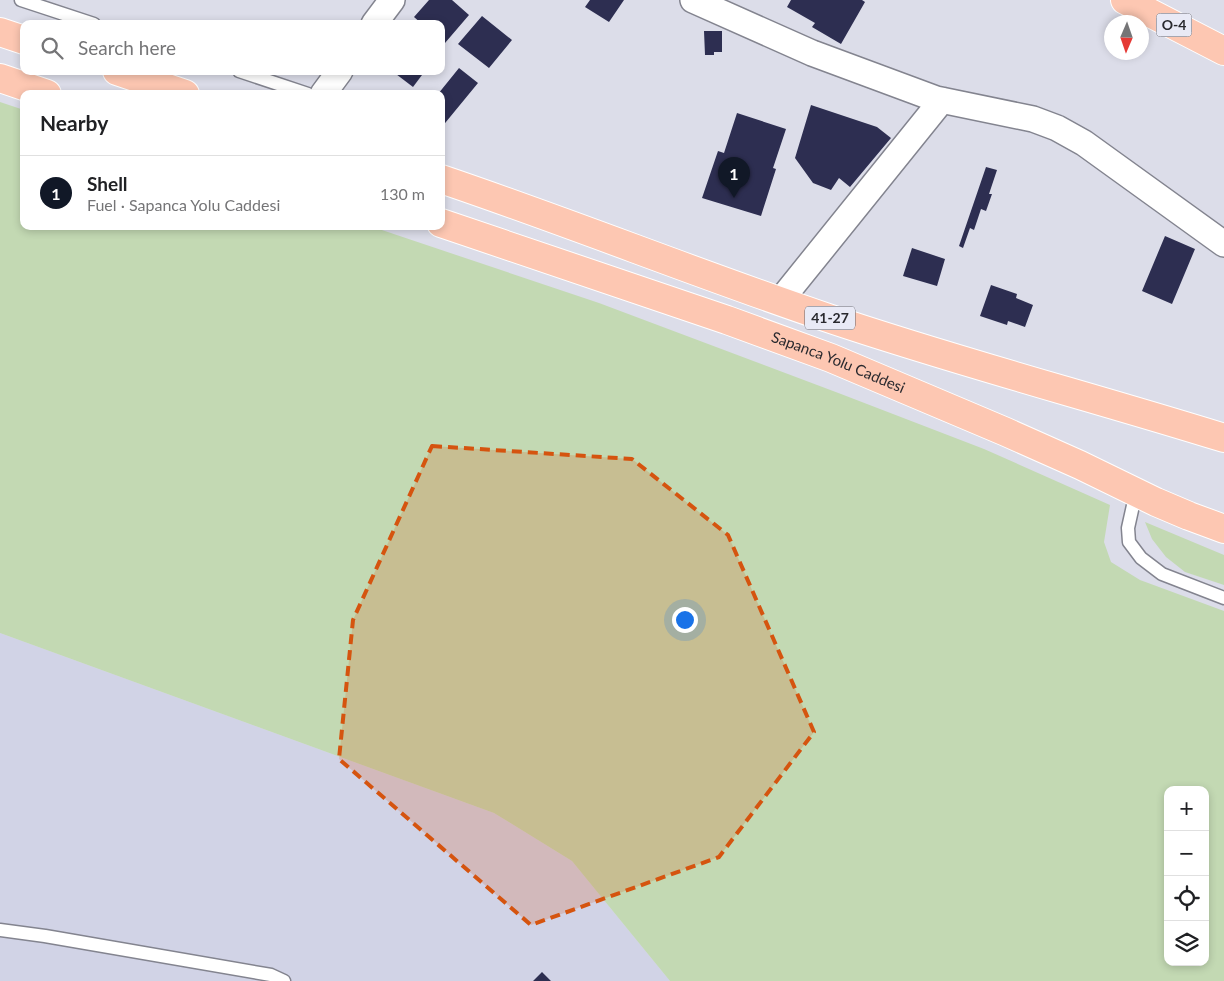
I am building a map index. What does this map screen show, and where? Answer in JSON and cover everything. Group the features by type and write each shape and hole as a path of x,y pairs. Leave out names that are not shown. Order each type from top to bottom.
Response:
{"highway":[{"name":"O-4","path":"1125,0 1224,50"},
{"path":"0,32 20,39"},
{"path":"129,75 173,90"},
{"path":"0,78 35,90"},
{"name":"41-27","path":"445,180 837,321 989,369 1145,413 1224,438"},
{"name":"Sapanca Yolu Caddesi","path":"445,224 727,320 822,355 1006,432 1189,516 1224,528"}],"street":[{"path":"377,20 392,0"},
{"path":"693,0 812,53 927,96 1033,120 1057,128 1084,142 1224,244"},
{"path":"326,90 337,75"},
{"path":"780,301 942,100"}],"lane":[{"path":"21,0 82,20"},
{"path":"251,75 296,90"},
{"path":"1136,492 1128,528 1129,542 1141,558 1162,574 1224,598"},
{"path":"0,930 271,975 284,981"}],"highlighted area":[{"path":"432,446 632,459 728,535 814,732 719,857 531,925 339,759 353,620"}],"shaded area":[{"path":"0,633 494,813 572,861 670,981 0,981"}],"green space":[{"path":"0,102 20,109 20,230 382,230 599,303 841,394 984,449 1110,505 1104,542 1111,562 1140,580 1224,611 1224,981 670,981 572,861 494,813 0,633"},
{"path":"1145,522 1224,555 1224,585 1185,572 1166,557 1152,539"}],"building":[{"path":"429,0 452,0 469,15 445,43 445,20 417,20 414,17"},
{"path":"590,0 624,0 609,22 585,7"},
{"path":"791,0 862,0 865,2 841,44 812,27 815,23 787,7"},
{"path":"482,16 512,40 489,68 458,44"},
{"path":"704,31 722,31 722,52 714,52 714,55 705,55"},
{"path":"459,68 478,83 445,123 445,90 441,90"},
{"path":"397,75 422,75 413,87"},
{"path":"811,105 877,127 891,138 850,187 839,178 831,190 813,183 795,158"},
{"path":"737,113 786,129 773,168 776,169 761,216 702,198 718,151 724,153"},
{"path":"986,167 997,170 989,194 992,194 986,211 981,209 974,230 970,228 963,248 959,246"},
{"path":"1165,236 1195,249 1172,304 1142,291"},
{"path":"912,248 945,259 937,286 903,276"},
{"path":"991,285 1017,294 1016,298 1033,305 1025,327 1008,321 1007,325 980,316"},
{"path":"542,972 551,981 533,981"}],"place":[{"name":"Shell","path":"734,198"}]}
